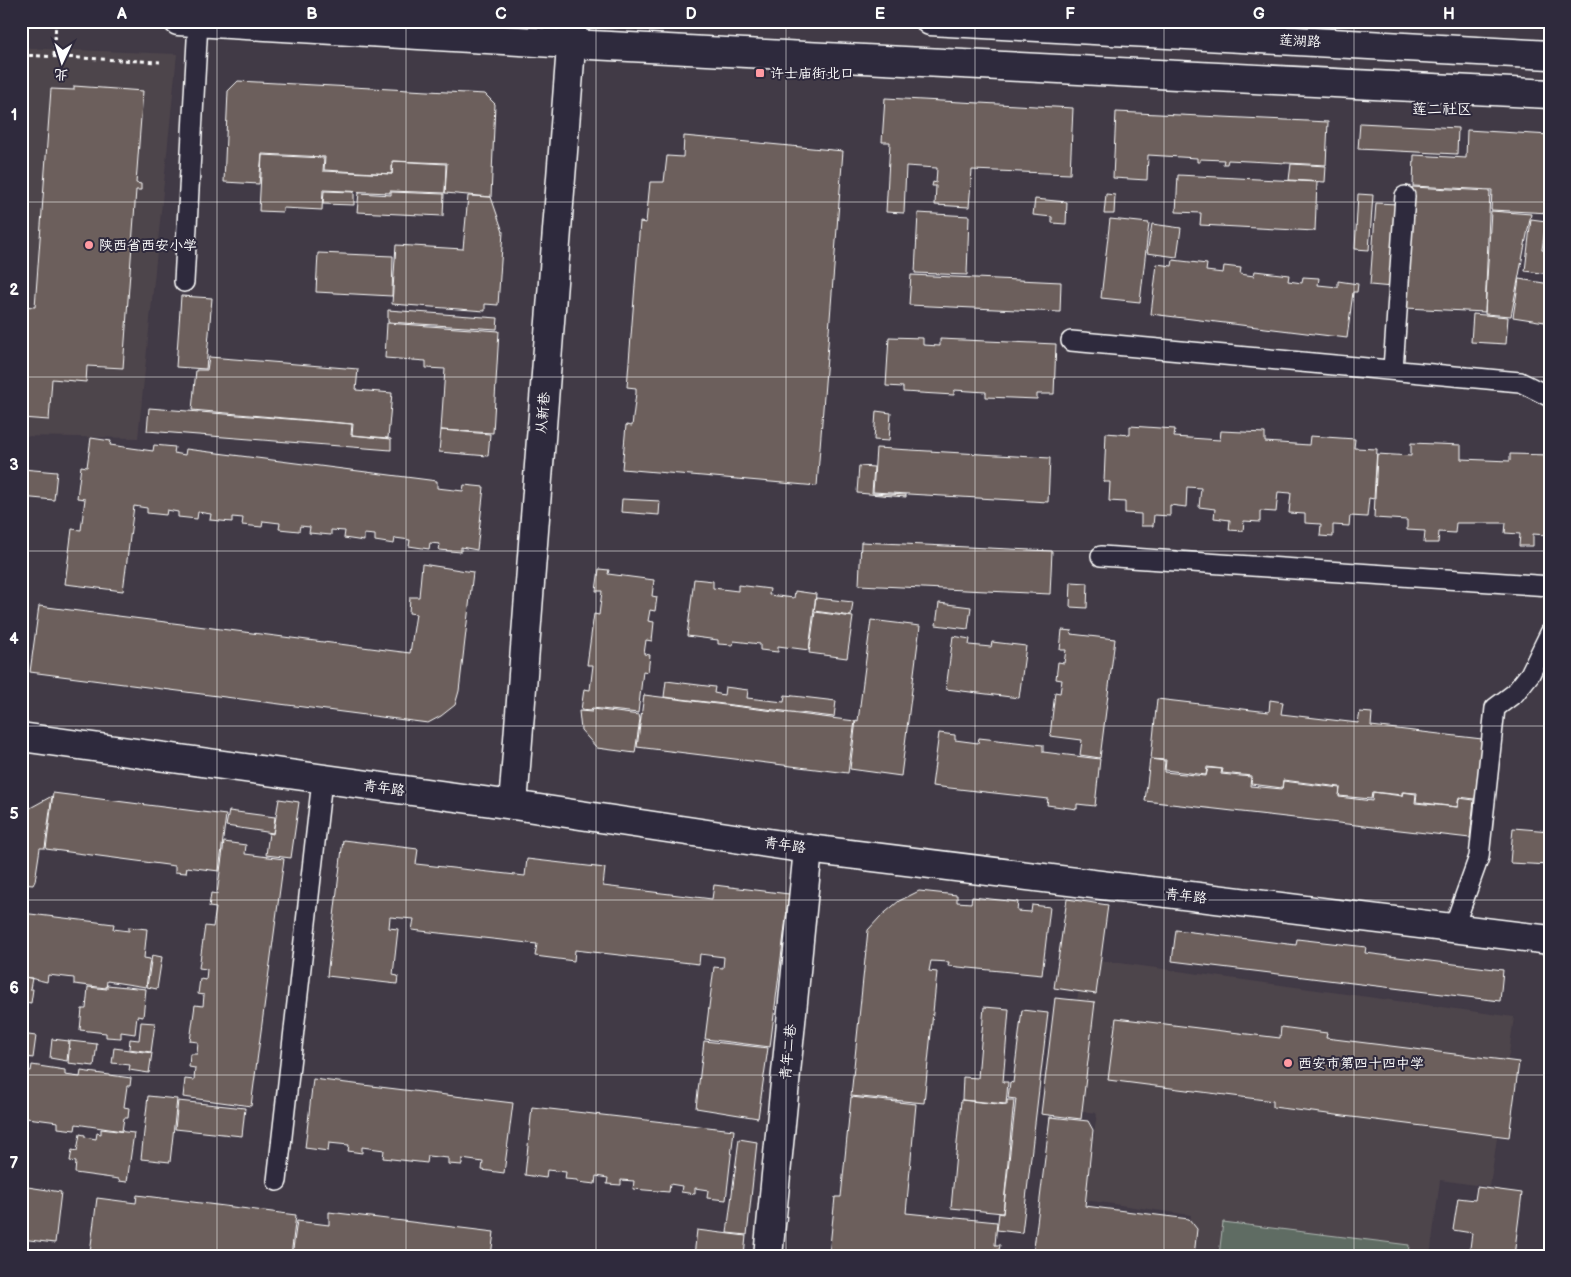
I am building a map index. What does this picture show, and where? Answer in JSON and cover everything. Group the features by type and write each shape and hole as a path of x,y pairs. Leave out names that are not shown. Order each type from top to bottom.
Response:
{"street":[{"name":"莲湖路","path":"930,21 1550,55"},
{"path":"188,22 572,33 1550,94"},
{"name":"从新巷","path":"514,805 572,33"},
{"name":"青年路","path":"21,738 514,805 808,849 1550,940"},
{"name":"青年二巷","path":"768,1256 808,849"}],"lane":[{"path":"184,282 188,22"},
{"path":"1393,369 1406,196"},
{"path":"1071,341 1520,382 1550,397"},
{"path":"1101,556 1550,586"},
{"path":"1454,929 1479,857 1495,708 1515,693 1530,674 1550,633"},
{"path":"277,1181 322,780"}],"path":[{"path":"54,56 56,21"},
{"path":"21,55 160,62"}],"shaded area":[{"name":"陕西省西安小学","path":"21,48 177,54 138,438 21,436"},
{"name":"西安市第四十四中学","path":"1083,958 1514,1017 1490,1187 1440,1180 1430,1256 1185,1256 1191,1215 1085,1200 1097,1113 1062,1109"},
{"path":"1223,1222 1409,1245 1408,1256 1219,1256"}],"building":[{"path":"238,81 485,94 495,104 491,197 445,193 447,163 392,161 392,174 324,170 325,157 262,154 259,184 224,182 228,91"},
{"path":"74,86 143,91 136,183 141,184 141,190 136,190 123,368 87,366 86,382 52,379 49,420 21,418 21,306 35,307 51,89 74,90"},
{"path":"885,98 1073,108 1070,174 972,170 969,207 935,205 936,186 932,186 933,182 936,183 937,168 906,166 904,213 886,212 890,142 882,142"},
{"path":"1116,112 1328,122 1326,165 1228,160 1227,164 1223,164 1224,160 1200,159 1200,162 1197,162 1197,158 1148,155 1147,180 1113,178"},
{"path":"1360,123 1458,128 1457,154 1358,149"},
{"path":"1467,130 1550,135 1550,213 1491,210 1492,190 1413,186 1414,155 1466,158"},
{"path":"684,136 843,151 817,486 622,469 626,425 632,426 636,393 636,388 627,387 640,222 646,223 650,182 664,182 667,156 683,157"},
{"path":"262,155 324,158 323,171 392,174 393,161 446,164 445,193 323,190 322,210 283,208 283,212 259,211"},
{"path":"1291,164 1326,166 1325,182 1289,180"},
{"path":"1178,175 1317,182 1315,231 1200,225 1201,213 1176,212"},
{"path":"1412,187 1490,191 1485,312 1406,308"},
{"path":"324,191 354,192 354,205 323,204"},
{"path":"391,192 444,194 443,216 357,212 359,193 391,195"},
{"path":"1106,194 1115,195 1114,214 1104,214"},
{"path":"1358,194 1373,195 1369,250 1355,249"},
{"path":"468,196 491,197 503,232 498,305 485,304 485,311 392,304 396,245 463,249"},
{"path":"1035,199 1067,202 1066,224 1052,223 1052,217 1033,215"},
{"path":"1376,203 1398,204 1392,287 1370,285"},
{"path":"1491,211 1531,214 1511,316 1485,314"},
{"path":"918,213 969,216 967,275 915,273"},
{"path":"1110,219 1149,223 1140,302 1101,298"},
{"path":"1531,219 1546,221 1542,250 1550,251 1550,274 1525,271"},
{"path":"1152,224 1181,228 1177,257 1147,253"},
{"path":"318,253 393,256 392,296 316,292"},
{"path":"1173,260 1207,264 1206,271 1223,273 1224,266 1241,268 1240,274 1254,276 1255,271 1289,275 1288,281 1302,283 1303,277 1319,278 1318,285 1338,287 1338,281 1358,284 1357,292 1353,292 1347,338 1151,314 1157,264 1172,266"},
{"path":"911,275 1061,282 1060,312 909,305"},
{"path":"1519,279 1550,284 1545,322 1513,317"},
{"path":"181,296 212,298 206,369 176,367"},
{"path":"388,310 498,318 497,329 388,322"},
{"path":"1473,314 1508,317 1506,344 1471,342"},
{"path":"387,323 499,331 493,433 441,430 445,369 426,368 426,361 385,358"},
{"path":"889,337 923,338 923,345 940,346 940,339 1056,344 1054,394 1037,394 1037,399 986,397 986,392 954,390 954,395 903,392 903,387 886,386"},
{"path":"209,357 358,369 356,390 392,393 388,438 352,435 353,424 192,410 196,370 207,370"},
{"path":"149,408 352,424 351,435 391,439 391,450 147,431"},
{"path":"876,411 891,413 889,441 874,440"},
{"path":"1130,426 1175,429 1174,437 1220,440 1221,431 1265,433 1265,442 1309,445 1310,436 1355,439 1354,448 1377,449 1374,499 1369,498 1367,517 1350,516 1349,526 1333,525 1333,537 1320,536 1321,524 1305,523 1305,514 1289,513 1291,493 1278,492 1276,512 1260,511 1260,522 1244,521 1243,531 1229,530 1230,520 1214,518 1215,509 1199,507 1201,488 1187,487 1186,507 1170,505 1170,516 1154,515 1153,526 1141,526 1141,514 1125,513 1125,502 1109,501 1110,482 1104,482 1106,433 1130,435"},
{"path":"441,430 490,434 488,456 439,452"},
{"path":"91,438 111,441 110,445 153,451 154,445 175,447 174,453 185,455 186,449 437,481 437,488 463,491 464,485 484,487 477,550 461,547 461,552 439,550 440,544 430,543 429,549 409,546 410,540 395,538 394,544 375,541 375,535 364,534 364,541 344,538 345,531 331,530 331,535 309,533 310,527 300,526 299,531 279,529 280,523 263,521 262,527 242,525 243,518 232,517 232,522 210,520 211,514 198,512 197,519 178,517 178,512 167,510 166,515 147,513 147,508 134,506 123,591 65,584 72,529 81,530 85,499 77,498 81,466 87,467"},
{"path":"1411,443 1461,445 1461,459 1510,461 1510,454 1550,455 1550,525 1548,525 1547,535 1533,534 1533,546 1519,546 1520,534 1505,533 1506,523 1456,523 1455,533 1439,532 1438,543 1424,543 1425,531 1407,530 1407,520 1374,518 1377,454 1411,456"},
{"path":"876,448 1050,458 1048,502 873,492"},
{"path":"859,466 874,467 872,493 906,495 906,497 857,493"},
{"path":"22,469 57,472 54,500 21,497"},
{"path":"622,499 660,501 659,515 621,512"},
{"path":"861,542 1052,551 1050,594 859,585"},
{"path":"422,564 473,572 459,691 455,705 428,723 30,672 39,606 410,653 416,614 409,613 410,597 419,597"},
{"path":"599,569 609,570 608,574 654,580 652,596 657,597 655,611 650,610 648,621 654,622 652,641 646,640 644,654 650,655 648,672 643,671 638,713 592,708 591,711 581,710 584,689 590,690 593,665 587,665 594,614 599,615 602,591 596,591"},
{"path":"694,579 713,581 713,588 738,591 738,585 770,589 769,595 794,598 795,591 816,594 809,650 778,646 778,652 760,650 760,644 734,641 733,645 718,644 718,640 687,636"},
{"path":"1071,582 1088,583 1087,608 1070,607"},
{"path":"816,598 853,602 851,616 814,611"},
{"path":"939,603 971,607 968,629 936,625"},
{"path":"815,612 853,617 847,658 809,653"},
{"path":"871,620 920,626 901,776 850,769"},
{"path":"1062,630 1072,631 1071,634 1115,639 1100,758 1080,755 1082,740 1050,736 1055,692 1060,693 1062,680 1056,679 1058,662 1064,663 1066,650 1060,650"},
{"path":"953,636 970,639 969,645 991,647 992,642 1026,646 1019,698 946,689"},
{"path":"666,681 715,687 714,693 724,695 725,687 748,690 747,698 784,702 785,695 836,701 834,717 664,697"},
{"path":"644,695 855,721 848,773 637,747"},
{"path":"1157,699 1269,712 1270,700 1283,702 1281,714 1358,723 1360,712 1372,713 1371,726 1482,739 1475,799 1459,797 1457,807 1416,802 1417,793 1402,792 1402,795 1372,792 1371,799 1339,796 1340,787 1283,780 1282,788 1251,784 1252,776 1222,773 1223,769 1207,767 1206,775 1165,770 1166,760 1151,759"},
{"path":"593,709 639,715 635,753 597,748 581,730 579,711 592,712"},
{"path":"939,733 955,735 955,740 978,743 979,738 1043,745 1043,752 1100,759 1095,806 1077,804 1077,809 1047,805 1048,799 932,786"},
{"path":"1150,759 1165,761 1164,772 1206,776 1208,768 1222,769 1221,774 1251,777 1250,786 1282,789 1283,781 1340,788 1339,797 1372,801 1373,792 1402,796 1403,792 1416,794 1415,803 1458,807 1459,798 1474,800 1470,838 1145,801"},
{"path":"53,793 226,815 219,871 187,867 186,873 175,872 175,866 46,849"},
{"path":"52,796 45,848 40,848 35,881 33,885 21,884 21,813"},
{"path":"279,799 299,802 291,858 266,855 269,833 273,834"},
{"path":"229,811 275,817 273,833 226,826"},
{"path":"1513,828 1550,831 1550,865 1510,863"},
{"path":"343,840 418,849 416,864 525,876 527,859 605,868 603,886 712,899 714,885 789,894 770,1047 705,1039 714,967 723,968 724,957 700,954 699,964 575,950 574,961 535,956 537,944 412,930 414,919 390,917 389,928 398,929 393,975 398,976 397,984 327,976"},
{"path":"224,842 246,845 245,854 284,859 251,1106 183,1097 185,1079 194,1080 195,1068 189,1067 190,1054 197,1054 198,1042 190,1041 195,1005 203,1006 204,995 198,994 200,979 206,980 207,969 199,968 205,926 213,927 216,908 209,907 211,893 217,894"},
{"path":"919,891 957,895 957,902 971,903 972,897 1018,902 1017,911 1031,912 1032,905 1050,907 1042,975 948,966 949,962 931,961 929,971 937,972 924,1103 851,1096 868,930 899,901"},
{"path":"1067,899 1108,905 1096,994 1054,988"},
{"path":"22,913 114,924 113,929 129,931 129,927 147,929 144,958 150,959 146,987 107,981 106,988 74,984 74,978 48,975 47,982 21,976"},
{"path":"1176,930 1296,945 1297,939 1366,947 1365,953 1503,970 1500,1001 1172,961"},
{"path":"152,955 162,957 157,989 147,987"},
{"path":"21,977 32,978 30,989 33,989 31,1003 25,1002 23,1019 21,1019"},
{"path":"107,985 146,989 143,1017 137,1016 135,1034 121,1032 121,1038 106,1037 106,1033 80,1030 82,1009 86,1009 88,987 107,989"},
{"path":"1055,998 1095,1002 1081,1119 1041,1114"},
{"path":"984,1007 1009,1009 1003,1082 1008,1082 1006,1104 962,1100 963,1077 978,1078"},
{"path":"1022,1010 1048,1013 1022,1233 997,1230 999,1213 1003,1214 1016,1099 1008,1098 1010,1082 1013,1083"},
{"path":"1116,1018 1280,1038 1281,1027 1327,1033 1326,1038 1519,1062 1509,1137 1273,1107 1273,1101 1108,1080"},
{"path":"141,1022 155,1023 151,1052 129,1049 130,1039 139,1040"},
{"path":"21,1034 36,1036 33,1058 21,1056"},
{"path":"52,1039 69,1041 67,1061 50,1058"},
{"path":"70,1041 97,1044 94,1066 68,1063"},
{"path":"704,1041 768,1048 758,1118 696,1108"},
{"path":"114,1048 152,1053 149,1073 129,1070 130,1065 112,1063"},
{"path":"32,1065 65,1070 65,1075 80,1077 81,1071 131,1078 130,1086 127,1086 124,1107 129,1108 128,1118 124,1118 122,1131 76,1124 75,1130 58,1128 58,1122 27,1118 26,1124 21,1123 21,1070 31,1071"},
{"path":"313,1079 513,1103 504,1173 482,1170 483,1162 462,1159 462,1165 448,1164 448,1158 428,1156 427,1163 383,1158 384,1150 362,1147 362,1153 348,1151 349,1145 329,1143 328,1151 305,1148"},
{"path":"148,1096 177,1099 170,1162 141,1159"},
{"path":"851,1097 916,1104 906,1213 997,1222 995,1245 1000,1245 999,1250 994,1249 994,1256 829,1256 835,1197 841,1197"},
{"path":"961,1100 1007,1105 1007,1100 1014,1100 1003,1213 951,1208"},
{"path":"178,1101 245,1108 242,1136 175,1129"},
{"path":"532,1107 734,1130 726,1200 707,1198 708,1190 695,1188 695,1194 681,1192 682,1186 670,1184 669,1192 633,1189 634,1181 621,1180 621,1185 607,1184 608,1178 596,1176 595,1184 577,1182 577,1180 565,1179 566,1172 547,1170 546,1178 525,1175"},
{"path":"1050,1117 1088,1121 1093,1130 1085,1206 1189,1219 1197,1229 1194,1256 1033,1256"},
{"path":"101,1129 134,1133 127,1182 119,1181 119,1179 75,1173 76,1162 70,1161 72,1150 77,1151 80,1134 96,1139 97,1133 101,1134"},
{"path":"739,1139 757,1142 747,1235 727,1233"},
{"path":"21,1186 61,1192 55,1243 21,1239"},
{"path":"1477,1187 1522,1193 1514,1256 1469,1256 1472,1233 1453,1230 1458,1198 1475,1200"},
{"path":"137,1195 296,1215 291,1256 108,1256 90,1253 97,1198 136,1203"},
{"path":"329,1212 494,1232 491,1256 292,1256 297,1221 329,1225"},
{"path":"697,1230 746,1236 744,1256 694,1256"},
{"path":"21,1248 52,1252 51,1256 21,1256"}],"place":[{"name":"许士庙街北口","path":"760,73"},
{"name":"陕西省西安小学","path":"89,245"},
{"name":"西安市第四十四中学","path":"1288,1063"}],"district":[{"name":"莲二社区","path":"1442,109"}]}
